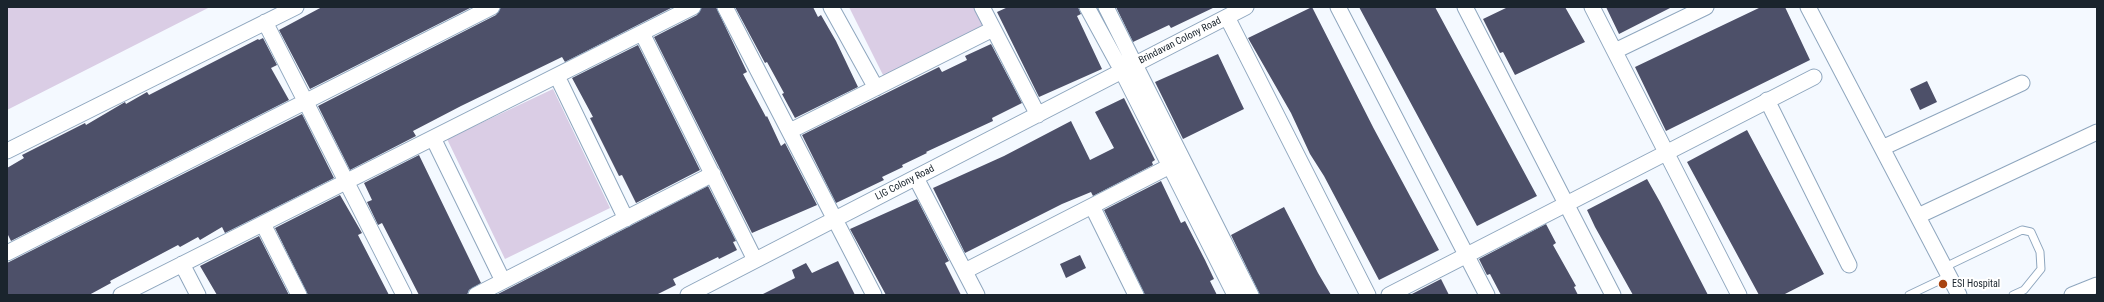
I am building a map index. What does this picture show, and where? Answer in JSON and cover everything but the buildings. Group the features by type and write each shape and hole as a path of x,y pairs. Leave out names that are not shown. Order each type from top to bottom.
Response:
{"street":[{"path":"7,151 296,7"},
{"path":"7,253 492,7"},
{"path":"121,295 693,7"},
{"path":"725,7 874,295"},
{"path":"831,7 876,88"},
{"path":"982,7 1038,115"},
{"path":"1087,7 1122,71 1235,295"},
{"path":"1106,7 1250,295"},
{"name":"Brindavan Colony Road","path":"1122,71 1246,7"},
{"path":"1338,7 1487,295"},
{"path":"1592,7 1738,295"},
{"path":"1615,51 1706,7"},
{"path":"1808,7 1959,295"},
{"path":"1466,8 1613,295"},
{"path":"1227,17 1368,295"},
{"path":"266,22 404,295"},
{"path":"790,131 993,29"},
{"path":"642,33 755,260"},
{"name":"LIG Colony Road","path":"688,295 1122,71"},
{"path":"557,76 626,219"},
{"path":"1389,295 1814,77"},
{"path":"1882,148 2022,83"},
{"path":"1767,100 1849,265"},
{"path":"1918,216 2097,132"},
{"path":"433,138 503,281"},
{"path":"965,271 1170,166"},
{"path":"476,295 713,174"},
{"path":"916,178 977,295"},
{"path":"1092,206 1136,295"},
{"path":"263,224 299,295"},
{"path":"182,264 198,295"},
{"path":"2072,295 2097,285"}],"lane":[{"path":"1909,295 2022,230 2031,232 2040,252 2040,269 2024,290 2013,295"}],"shaded area":[{"path":"7,7 210,7 7,110"},
{"path":"849,7 979,7 989,26 885,79"},
{"path":"553,89 610,208 505,259 447,139"}],"place":[{"name":"ESI Hospital","path":"1943,284"}]}
